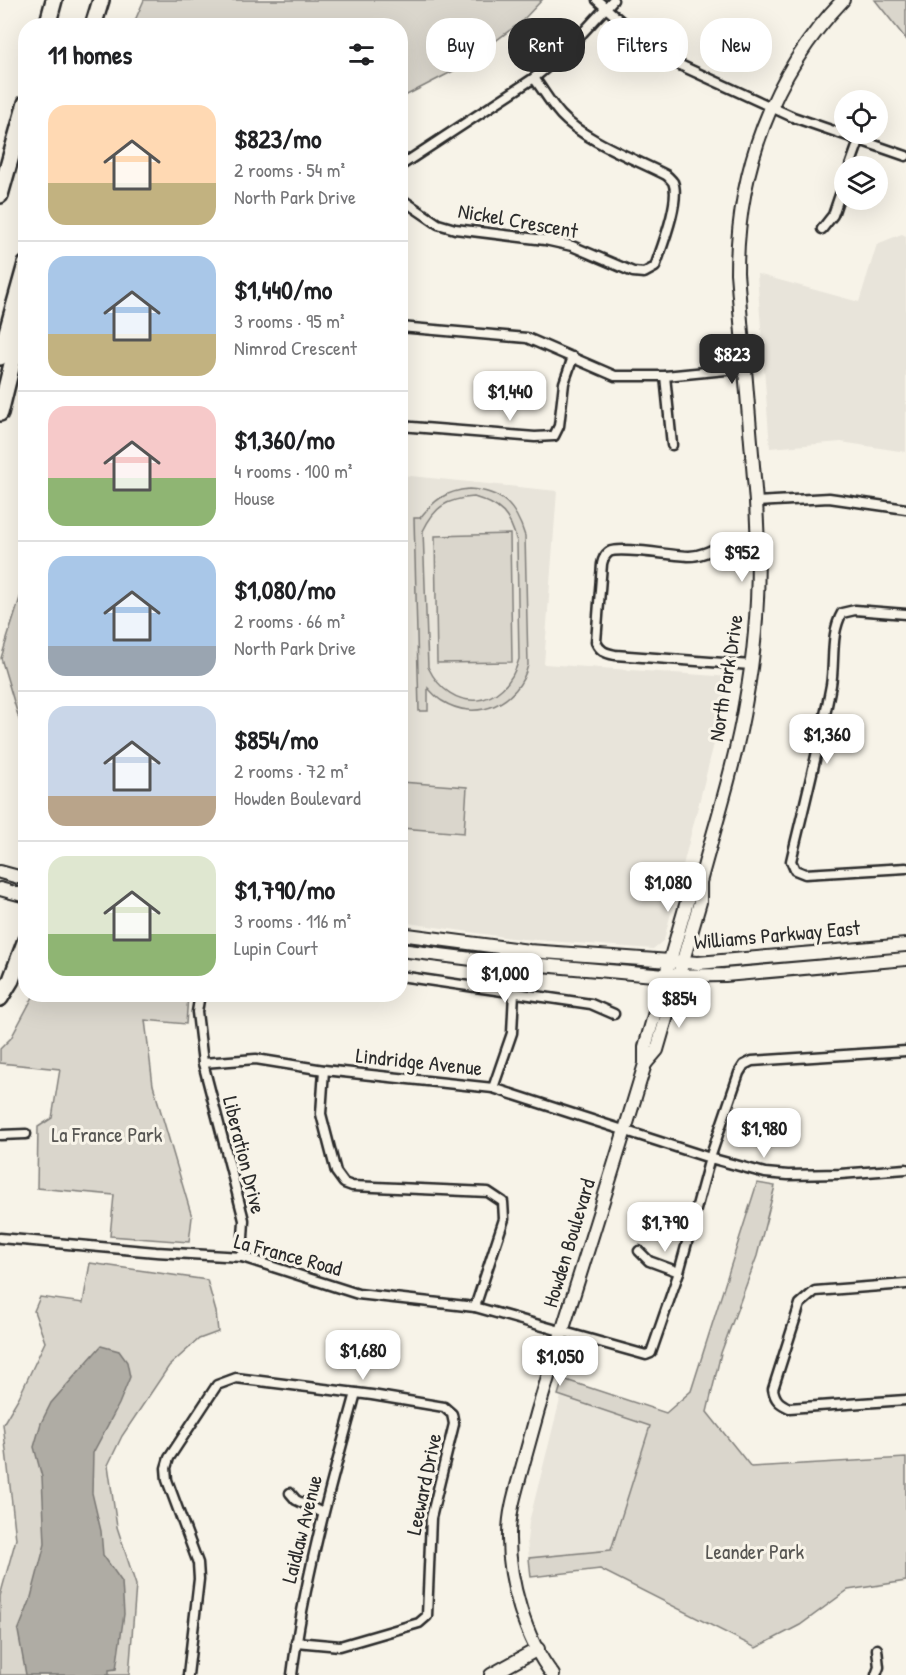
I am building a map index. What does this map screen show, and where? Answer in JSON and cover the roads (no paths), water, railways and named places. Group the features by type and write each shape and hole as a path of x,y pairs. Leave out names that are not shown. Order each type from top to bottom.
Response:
{"highway":[{"path":"49,18 54,0"},
{"path":"95,18 101,0"},
{"path":"0,195 18,131"},
{"path":"0,357 18,293"},
{"path":"0,413 18,340"},
{"path":"0,998 12,980 18,963"}],"main road":[{"name":"North Park Drive","path":"683,962 700,902 700,882 746,703 756,629 758,539 737,273 740,217 749,168 771,108 806,45 843,0"},
{"path":"0,872 18,877"},
{"name":"North Park Drive","path":"670,961 688,898 700,882"},
{"path":"0,889 18,894"},
{"name":"Williams Parkway East","path":"408,935 529,951 683,962 731,961 906,945"},
{"name":"Williams Parkway East","path":"408,951 665,976 725,975 906,959"},
{"name":"Howden Boulevard","path":"553,1675 538,1649 519,1605 514,1587 510,1562 511,1511 526,1450 645,1064 645,1047 670,961"},
{"name":"Howden Boulevard","path":"645,1064 657,1050 683,962"},
{"path":"491,1675 538,1649"}],"street":[{"path":"597,0 649,46 669,60 771,108 834,131"},
{"path":"408,161 534,78 563,54 614,0"},
{"name":"Nickel Crescent","path":"408,203 438,224 455,229 545,240 572,246 633,272 644,273 654,267 670,221 673,183 666,175 573,126 561,115 534,78"},
{"path":"869,144 906,156"},
{"path":"822,230 834,210"},
{"path":"408,328 527,338 615,376 665,376 746,368"},
{"path":"408,427 535,438 554,436 559,426 564,383 573,357"},
{"path":"665,376 672,445"},
{"path":"756,502 829,498 906,509"},
{"path":"720,546 691,556 615,550 609,553 604,557 602,564 596,642 605,653 615,655 751,665"},
{"path":"906,614 855,610 842,613 836,624 831,682 819,744 791,861 795,870 805,874 906,868"},
{"path":"408,977 591,1004 614,1014"},
{"path":"493,1089 512,1033 514,992"},
{"name":"Liberation Drive","path":"199,1002 197,1012 203,1064 244,1220 242,1257"},
{"path":"639,1251 649,1261 679,1272 710,1158 739,1073 744,1065 752,1061 906,1051"},
{"name":"Lindridge Avenue","path":"203,1064 256,1059 324,1070 493,1089 710,1158 765,1173 788,1175 906,1169"},
{"path":"324,1070 321,1114 336,1172 344,1183 352,1186 488,1192 503,1202 504,1219 475,1307"},
{"path":"0,1135 26,1134"},
{"name":"La France Road","path":"0,1238 242,1257 358,1294 475,1307 646,1355 651,1353 679,1272"},
{"path":"906,1284 815,1291 806,1297 800,1304 773,1389 775,1398 789,1408 906,1401"},
{"name":"Leeward Drive","path":"188,1675 199,1579 198,1563 167,1480 166,1468 169,1458 217,1384 236,1378 444,1407 452,1414 454,1424 431,1518 427,1616 419,1623 340,1646 296,1642"},
{"name":"Laidlaw Avenue","path":"292,1675 303,1596 356,1393"},
{"path":"290,1493 296,1500 323,1513"},
{"path":"876,1675 879,1667 877,1649"}],"park label":[{"name":"La France Park","path":"107,1135"},
{"name":"Leander Park","path":"755,1552"}]}
